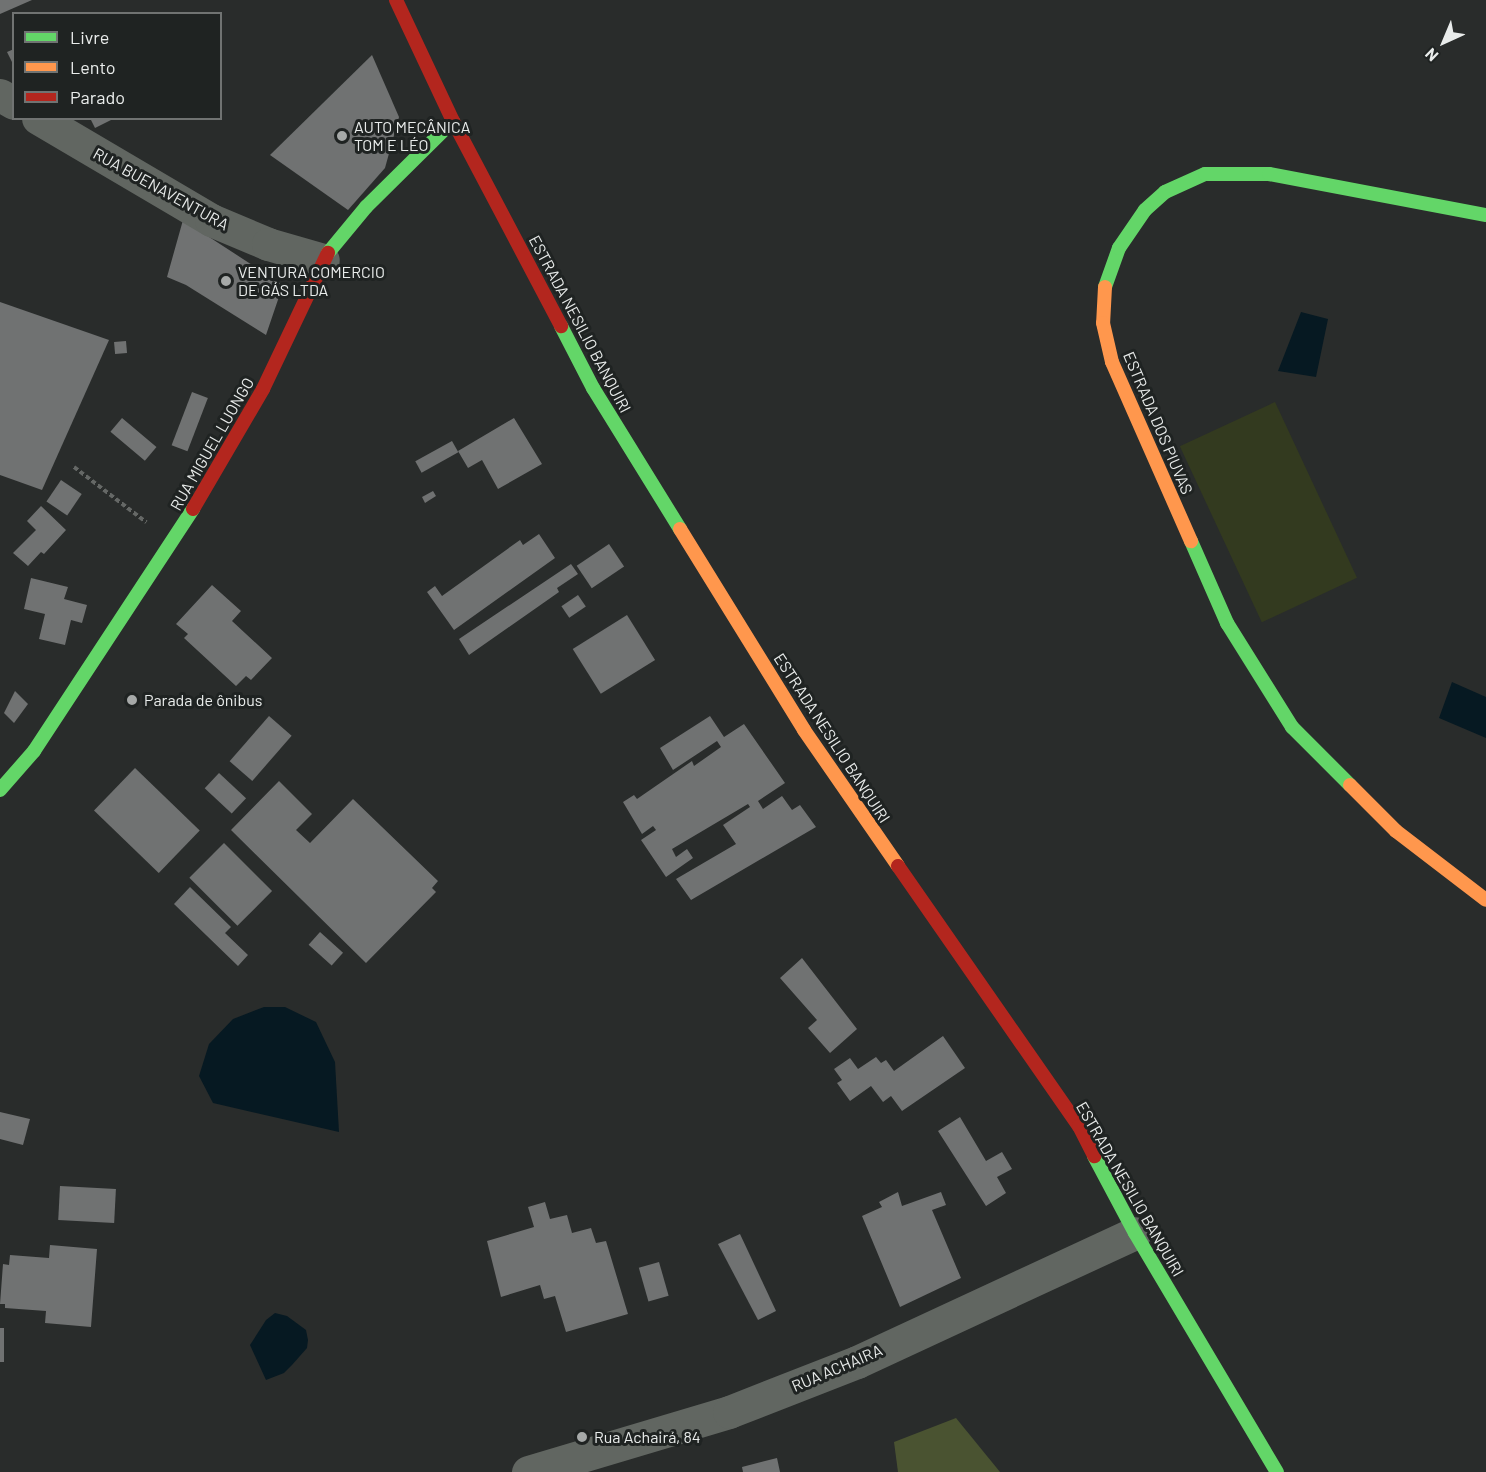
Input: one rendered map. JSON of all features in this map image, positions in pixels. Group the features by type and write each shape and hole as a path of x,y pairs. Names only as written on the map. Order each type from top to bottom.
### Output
{"street":[{"name":"ESTRADA NESILIO BANQUIRI","path":"396,0 453,121 605,408 804,730 1078,1126 1135,1233 1277,1472"},
{"name":"RUA BUENAVENTURA","path":"41,120 211,220 268,244 323,260"},
{"name":"RUA MIGUEL LUONGO","path":"0,790 34,752 180,534 262,389 309,295 323,260 366,207 453,121"},
{"name":"ESTRADA DOS PIUVAS","path":"1486,215 1269,174 1205,174 1165,192 1138,219 1119,248 1105,283 1103,323 1112,362 1227,623 1292,728 1396,831 1486,900"},
{"name":"RUA ACHAIRA","path":"528,1472 729,1412 857,1362 1135,1233"}],"path":[{"path":"74,467 147,523"}],"green space":[{"path":"1275,402 1357,578 1262,622 1180,446"},
{"path":"956,1418 1000,1472 898,1472 894,1442"}],"water":[{"path":"1301,312 1328,319 1316,377 1278,371"},
{"path":"1452,682 1486,697 1486,738 1439,718"},
{"path":"264,1007 285,1007 316,1022 335,1062 339,1132 213,1103 199,1076 209,1044 233,1019"},
{"path":"275,1313 287,1316 306,1330 307,1348 284,1373 266,1380 250,1345 266,1320"}],"building":[{"path":"0,0 32,0 0,14"},
{"path":"12,50 12,62 7,52"},
{"name":"AUTO MECÂNICA TOM E LÉO","path":"372,55 399,117 385,168 348,210 270,155"},
{"path":"91,120 111,120 95,128"},
{"name":"VENTURA COMERCIO DE GÁS LTDA","path":"183,220 283,285 266,335 186,285 167,277"},
{"path":"0,302 109,340 42,490 0,475"},
{"path":"126,341 127,353 115,354 114,342"},
{"path":"192,392 208,398 187,451 172,445"},
{"path":"122,418 156,447 145,461 110,432"},
{"path":"514,418 542,464 498,489 482,460 468,468 458,451"},
{"path":"452,441 458,452 422,473 415,461"},
{"path":"61,480 82,494 67,516 46,502"},
{"path":"433,491 436,496 425,503 422,497"},
{"path":"41,506 66,530 44,554 41,552 28,566 13,553 36,530 27,521"},
{"path":"539,534 555,558 454,630 427,592 435,586 442,596 520,540 523,545"},
{"path":"609,544 624,566 592,588 577,566"},
{"path":"571,564 578,574 557,588 559,592 469,655 459,639"},
{"path":"31,578 68,587 64,599 87,605 82,623 71,620 65,645 39,639 45,614 24,609"},
{"path":"212,585 241,611 232,621 272,658 251,680 246,676 236,686 184,638 188,634 176,624"},
{"path":"578,595 586,607 569,618 561,606"},
{"path":"627,615 655,660 601,694 573,649"},
{"path":"15,691 28,704 14,723 4,713"},
{"path":"269,716 292,736 252,781 230,761"},
{"path":"710,716 724,737 744,724 785,783 758,801 763,809 782,796 792,810 800,805 816,827 691,900 676,879 736,844 723,825 750,807 748,804 672,849 676,857 687,849 693,858 666,877 641,840 656,830 653,826 642,834 623,802 634,795 637,799 692,761 694,766 721,747 717,741 673,770 660,748"},
{"path":"135,768 200,831 159,873 94,810"},
{"path":"219,773 246,798 232,814 205,788"},
{"path":"279,781 312,814 296,830 310,843 353,799 438,881 432,888 436,892 366,963 231,830"},
{"path":"224,843 272,891 237,926 189,878"},
{"path":"190,887 231,927 225,933 248,955 238,966 174,904"},
{"path":"320,932 343,953 332,965 309,945"},
{"path":"802,958 857,1029 830,1053 808,1028 817,1020 780,978"},
{"path":"943,1036 965,1068 902,1111 891,1096 883,1102 871,1086 850,1101 837,1083 842,1080 834,1069 850,1058 858,1069 876,1057 881,1063 886,1060 894,1071"},
{"path":"0,1112 30,1119 23,1145 0,1139"},
{"path":"960,1117 986,1161 1002,1152 1012,1169 997,1177 1006,1193 986,1206 938,1131"},
{"path":"60,1186 116,1189 114,1223 58,1220"},
{"path":"898,1192 902,1206 941,1192 946,1205 932,1210 961,1278 900,1307 862,1216 882,1207 879,1202"},
{"path":"545,1202 550,1219 567,1215 572,1233 591,1228 596,1243 606,1241 628,1314 566,1332 555,1296 544,1299 540,1285 501,1297 487,1241 534,1227 528,1207"},
{"path":"740,1234 776,1311 758,1320 718,1244"},
{"path":"50,1245 97,1249 91,1327 45,1323 46,1311 5,1308 5,1304 0,1304 3,1264 9,1265 10,1255 49,1258"},
{"path":"659,1262 669,1296 648,1301 639,1268"},
{"path":"0,1328 4,1328 4,1362 0,1362"},
{"path":"777,1458 780,1472 743,1472 742,1467"}],"traffic: fast":[{"path":"328,253 366,207 453,121"},
{"path":"1105,287 1119,248 1145,210 1165,192 1205,174 1269,174 1486,215"},
{"path":"561,326 593,388 680,529"},
{"path":"0,790 34,751 193,509"},
{"path":"1191,541 1227,623 1292,727 1350,785"},
{"path":"1094,1156 1135,1233 1277,1472"}],"traffic: slow":[{"path":"1105,287 1103,323 1112,362 1191,541"},
{"path":"680,529 804,730 898,866"},
{"path":"1350,785 1396,831 1486,900"}],"traffic: jam":[{"path":"396,0 453,121 561,326"},
{"path":"193,509 263,389 328,253"},
{"path":"898,866 1079,1126 1094,1156"}],"place":[{"name":"AUTO MECÂNICA TOM E LÉO","path":"342,136"},
{"name":"VENTURA COMERCIO DE GÁS LTDA","path":"226,281"},
{"name":"Parada de ônibus","path":"132,700"},
{"name":"Rua Achairá, 84","path":"582,1437"}]}
